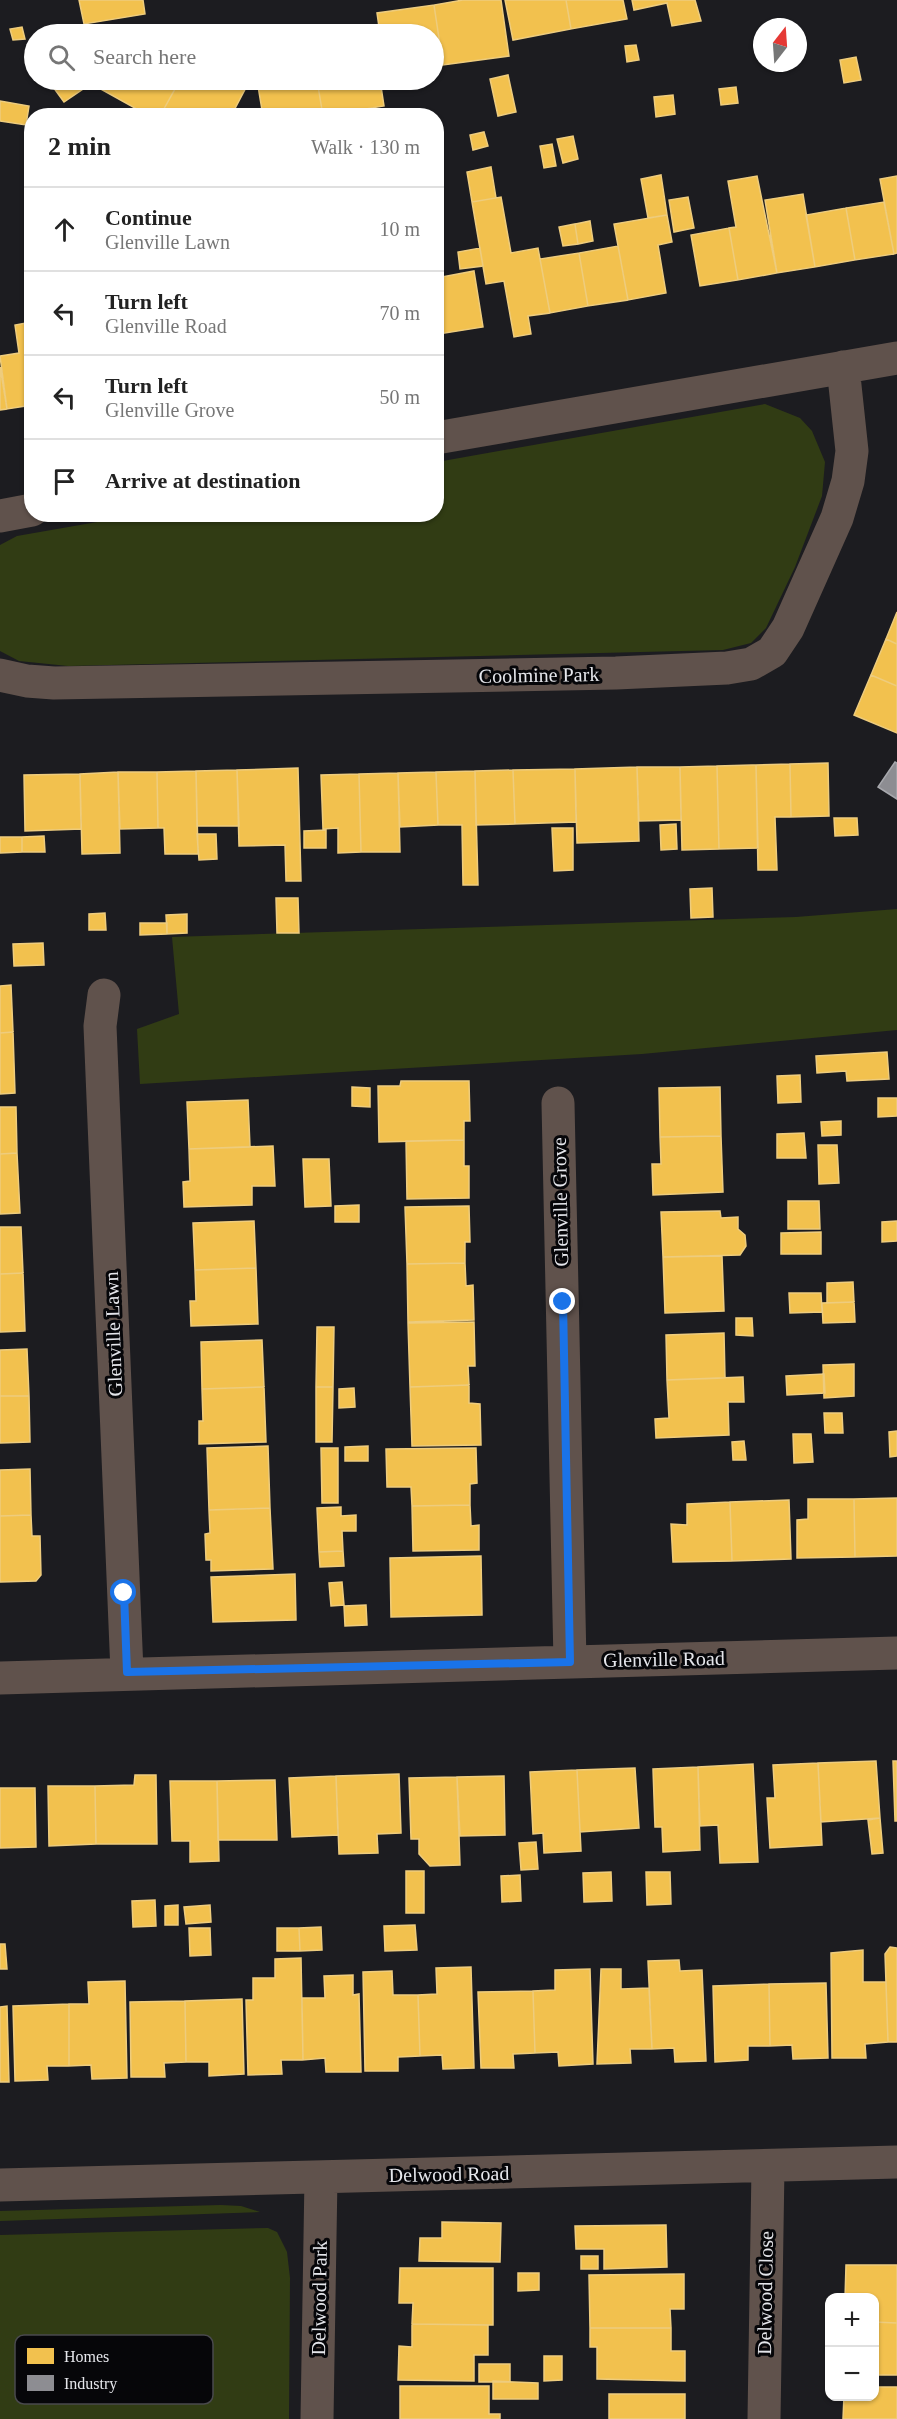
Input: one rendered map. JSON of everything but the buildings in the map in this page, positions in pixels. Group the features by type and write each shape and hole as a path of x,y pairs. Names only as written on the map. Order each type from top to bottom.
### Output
{"street":[{"path":"444,437 897,358"},
{"name":"Coolmine Park","path":"0,675 27,681 54,683 616,673 727,668 751,664 772,652 788,628 837,518 848,481 852,451 843,367"},
{"path":"0,516 24,512"},
{"name":"Glenville Lawn","path":"104,995 100,1026 127,1672"},
{"name":"Glenville Grove","path":"558,1103 570,1662"},
{"name":"Glenville Road","path":"0,1678 127,1672 897,1653"},
{"name":"Delwood Road","path":"0,2185 897,2162"},
{"name":"Delwood Close","path":"764,2419 768,2167"},
{"name":"Delwood Park","path":"317,2419 321,2177"}],"green space":[{"path":"765,404 800,418 812,431 825,462 822,496 795,567 766,628 751,643 723,650 68,666 19,661 0,651 0,545 17,536 97,522 444,522 444,461"},
{"path":"897,909 897,1030 642,1054 140,1084 137,1029 179,1014 172,937 796,917"},
{"path":"241,2206 260,2212 0,2221 0,2211"},
{"path":"268,2228 277,2232 287,2252 290,2278 289,2419 0,2419 0,2235"}],"route":[{"path":"124,1593 127,1672 570,1662 563,1302"}]}
